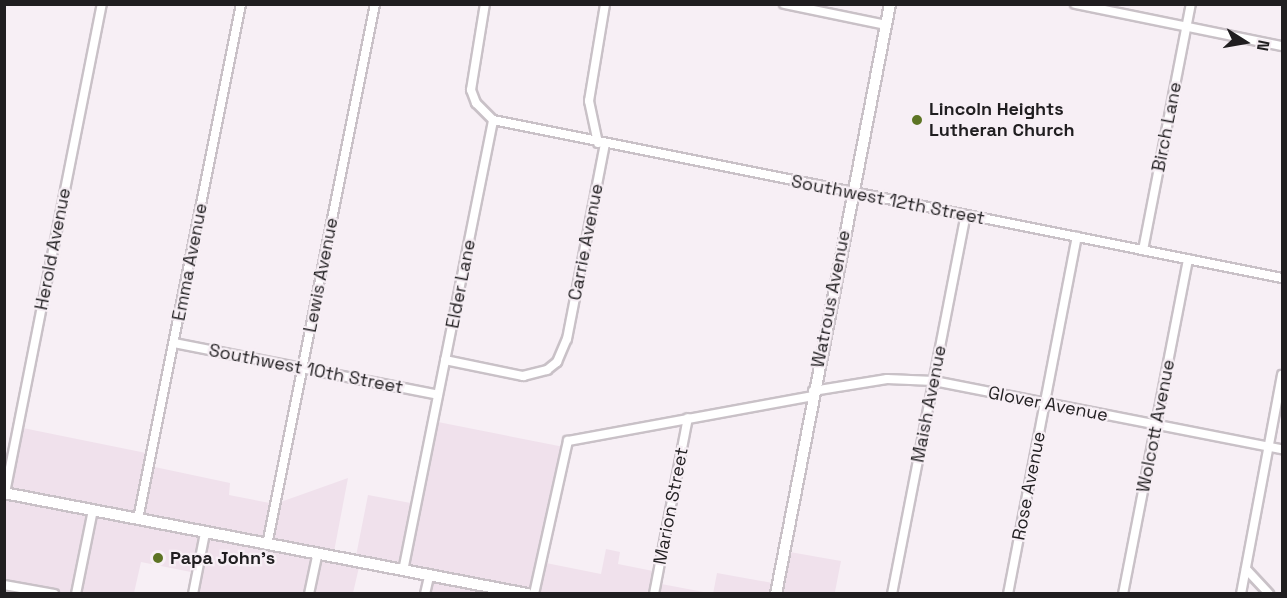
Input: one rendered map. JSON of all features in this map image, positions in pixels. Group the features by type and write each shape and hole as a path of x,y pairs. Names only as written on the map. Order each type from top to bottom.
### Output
{"street":[{"name":"Herold Avenue","path":"5,493 102,4"},
{"name":"Emma Avenue","path":"138,519 242,4"},
{"name":"Lewis Avenue","path":"267,545 375,4"},
{"path":"485,4 471,90 476,103 493,120"},
{"name":"Carrie Avenue","path":"445,360 505,374 536,374 557,362 567,339 602,143 589,101 605,4"},
{"path":"784,4 886,25"},
{"name":"Watrous Avenue","path":"776,594 813,393 890,4"},
{"path":"1075,4 1282,46"},
{"name":"Birch Lane","path":"1143,250 1191,4"},
{"name":"Southwest 12th Street","path":"493,120 1282,278"},
{"name":"Elder Lane","path":"403,571 493,120"},
{"name":"Maish Avenue","path":"892,594 966,215"},
{"name":"Rose Avenue","path":"1008,594 1077,237"},
{"name":"Wolcott Avenue","path":"1123,594 1188,259"},
{"name":"Southwest 10th Street","path":"174,343 438,395"},
{"path":"1241,594 1282,375"},
{"name":"Glover Avenue","path":"534,594 564,447 574,438 887,380 934,381 1282,449"},
{"name":"Marion Street","path":"654,594 687,418"},
{"path":"5,493 526,594"},
{"path":"76,594 93,510"},
{"path":"193,594 205,533"},
{"path":"309,594 316,555"},
{"path":"1246,569 1269,594"},
{"path":"425,594 429,576"},
{"path":"4,585 54,594"}],"shaded area":[{"path":"433,421 564,447 541,562 601,574 606,549 620,552 618,564 658,572 656,583 709,593 527,594 485,586 484,593 425,593 429,576 360,563 353,593 193,593 196,573 141,562 134,593 54,593 5,585 4,452 13,454 18,427 151,454 150,466 230,483 229,495 275,504 348,478 333,557 355,561 368,495 416,504"},
{"path":"784,551 841,561 835,592 838,593 713,594 717,573 778,584"}],"place":[{"name":"Lincoln Heights Lutheran Church","path":"917,120"},
{"name":"Papa John's","path":"158,558"}]}
